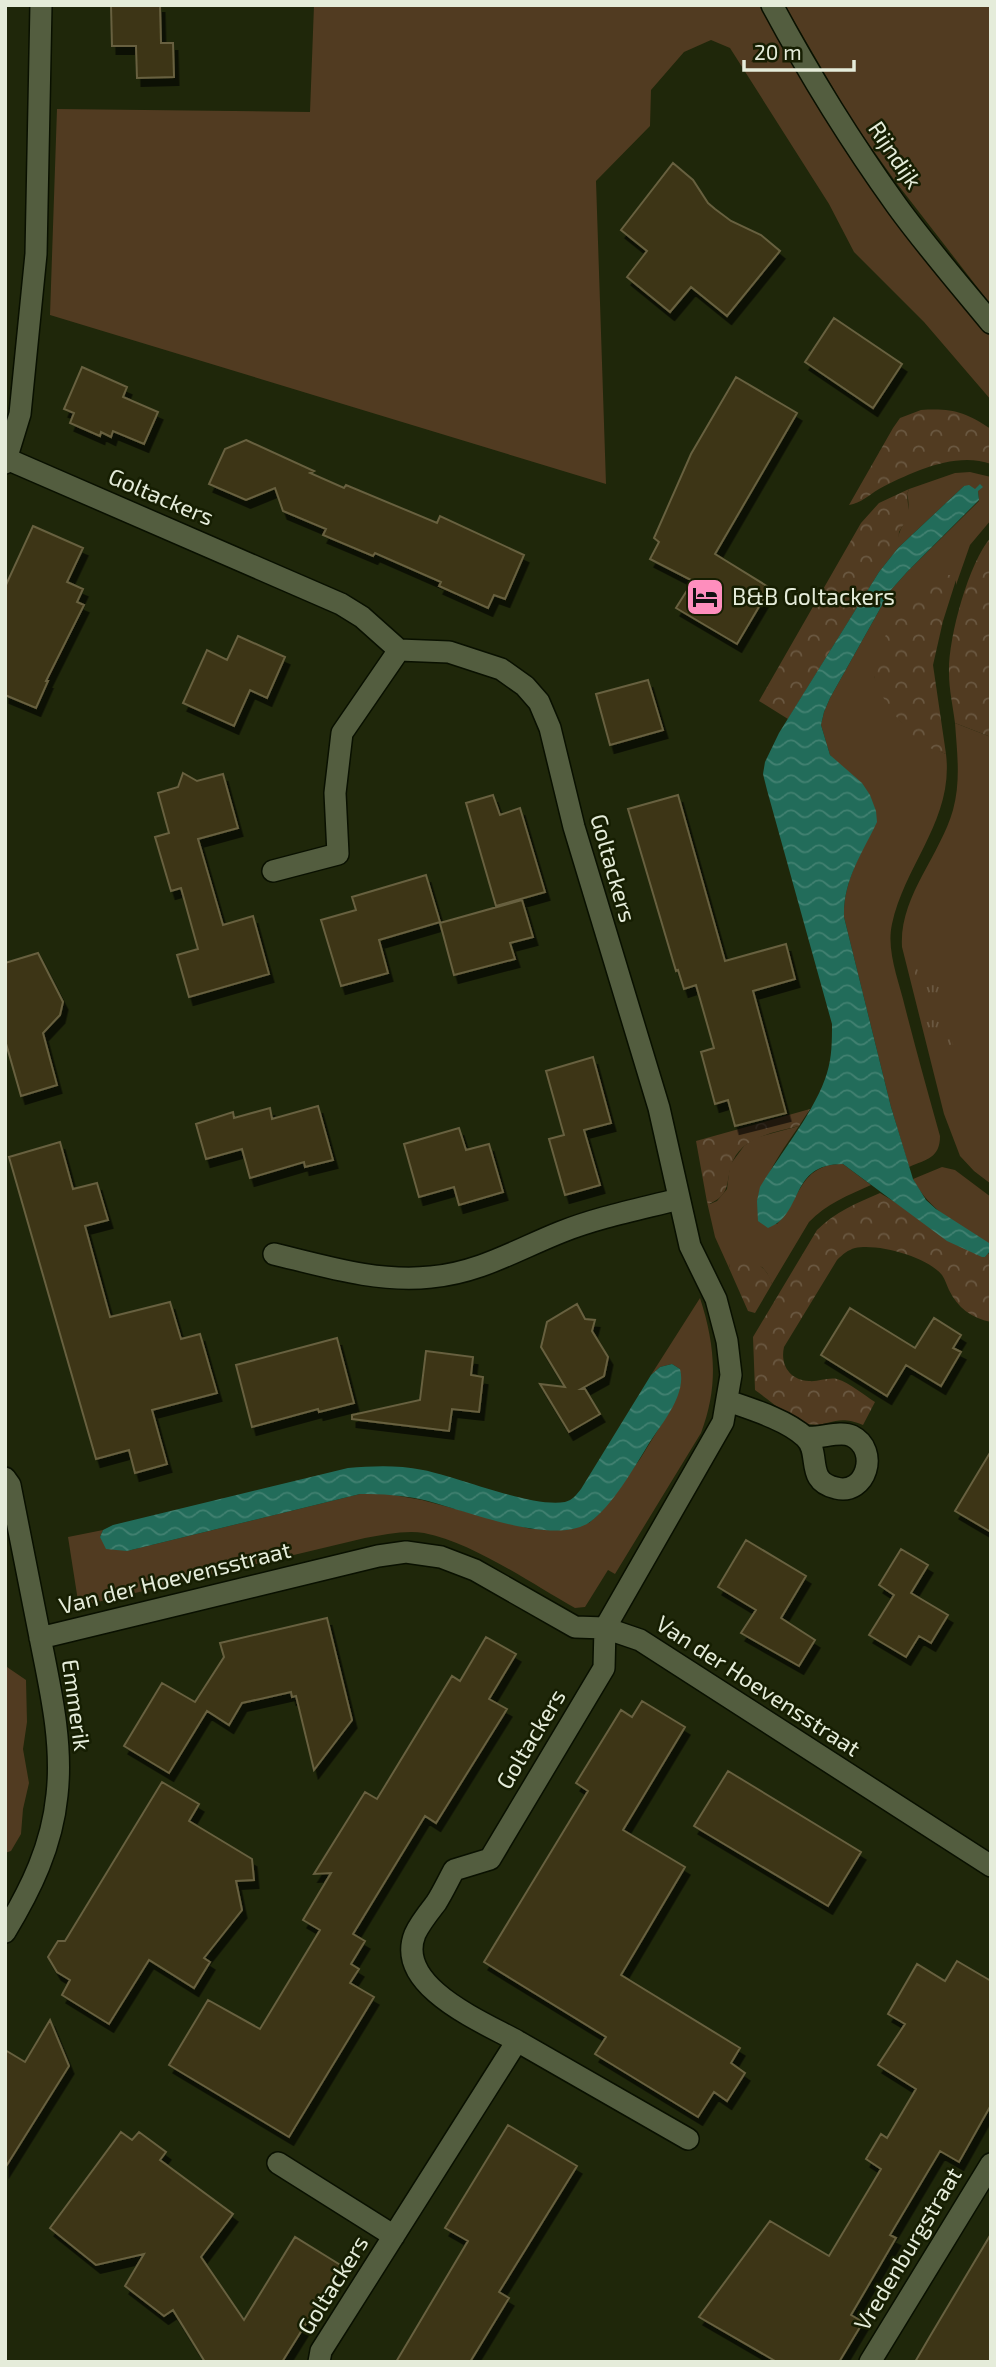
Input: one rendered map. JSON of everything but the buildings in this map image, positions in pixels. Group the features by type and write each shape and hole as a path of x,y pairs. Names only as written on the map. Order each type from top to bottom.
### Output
{"street":[{"path":"6,461 20,414 36,254 41,5"},
{"name":"Rijndijk","path":"772,5 792,43 868,164 898,207 991,323"},
{"name":"Goltackers","path":"6,461 341,604 362,617 399,650 449,652 501,669 526,686 538,702 550,728 574,827 659,1108 690,1246 716,1298 722,1318 731,1375 723,1422 605,1628 604,1668 490,1859 454,1870 414,1935 413,1954 428,1987 444,2001 688,2139"},
{"path":"272,871 338,854 335,793 342,733 399,650"},
{"path":"274,1254 379,1276 446,1276 509,1256 563,1232 679,1199"},
{"path":"728,1401 763,1413 805,1437"},
{"name":"Emmerik","path":"5,1478 10,1485 52,1699 58,1758 57,1794 51,1831 27,1895 5,1933"},
{"name":"Van der Hoevensstraat","path":"40,1638 378,1556 406,1552 441,1557 475,1570 575,1627 605,1628 640,1640 991,1866"},
{"name":"Goltackers","path":"319,2362 321,2351 517,2041"},
{"name":"Goltackers","path":"278,2163 394,2236"},
{"name":"Vredenburgstraat","path":"870,2362 991,2164"}],"green space":[{"path":"314,5 760,5 814,100 890,214 991,336 991,400 924,322 854,252 829,204 730,48 711,40 684,52 651,90 650,126 596,181 606,484 50,315 57,109 310,112"},
{"path":"785,5 991,5 991,305 895,181 851,119"},
{"path":"921,410 958,412 991,429 991,464 963,460 933,466 849,505 900,418"},
{"path":"970,472 991,477 991,520 970,545 956,585 956,580 874,676 894,712 911,733 946,754 947,778 943,800 898,902 891,934 894,966 940,1136 935,1153 909,1167 891,1107 844,917 846,892 859,856 876,822 876,811 830,755 821,725 830,698 890,591 979,501 978,491 964,486 898,548 899,535 908,511 909,489 955,473"},
{"path":"909,489 909,515 899,532 898,548 879,572 788,719 759,701 861,523 879,503"},
{"path":"991,537 991,737 955,723 949,673 952,641 961,602 975,565"},
{"path":"937,575 951,575 956,580 933,665 946,754 924,744 898,718 877,685 873,666 883,640 911,595"},
{"path":"955,723 991,737 991,1184 960,1156 944,1114 902,947 903,929 913,894 953,810 958,777"},
{"path":"935,964 954,1049 933,1053 914,969"},
{"path":"810,1109 799,1126 763,1136 743,1147 732,1164 724,1193 709,1204 707,1202 696,1141"},
{"path":"799,1126 770,1171 761,1196 759,1221 777,1224 809,1176 829,1166 843,1164 871,1185 830,1205 809,1222 772,1284 762,1267 730,1264 729,1268 715,1237 707,1202 710,1204 717,1201 727,1189 730,1165 744,1146 755,1138"},
{"path":"942,1167 955,1170 991,1197 991,1248 937,1209 913,1179"},
{"path":"880,1193 985,1257 988,1253 991,1256 991,1322 971,1315 961,1307 942,1275 926,1262 889,1250 865,1247 850,1250 837,1260 784,1347 783,1359 787,1370 796,1378 812,1381 837,1379 875,1402 863,1425 846,1420 808,1424 788,1414 755,1390 753,1337 817,1230 839,1213"},
{"path":"741,1261 761,1266 772,1284 755,1313 748,1311 729,1268 730,1264"},
{"path":"700,1298 709,1332 713,1365 711,1399 701,1433 615,1574 608,1570 585,1607 575,1608 462,1545 424,1533 409,1532 365,1538 85,1605 78,1601 68,1537 103,1530 100,1537 127,1551 360,1494 388,1494 422,1500 531,1529 589,1523 602,1511 640,1459 672,1407 680,1369 672,1364 660,1367 651,1375"},
{"path":"5,1659 7,1667 26,1680 27,1722 23,1749 29,1783 21,1834 11,1851 5,1853"}],"water":[{"path":"980,484 983,487 978,491 979,500 890,591 830,698 821,725 830,755 862,783 876,811 877,822 850,879 844,917 891,1107 913,1179 926,1200 989,1243 991,1250 982,1257 947,1241 843,1164 826,1166 813,1172 788,1212 768,1228 758,1221 757,1201 760,1187 806,1117 822,1087 830,1061 832,1024 767,790 763,774 765,762 779,733 879,572 898,548 964,486 969,485 975,489"},
{"path":"672,1364 680,1369 681,1379 677,1399 672,1408 614,1497 590,1522 574,1529 532,1529 416,1498 360,1494 127,1551 106,1549 100,1537 103,1530 113,1525 348,1468 413,1468 534,1501 565,1502 581,1489 651,1375 660,1367"}],"place":[{"name":"B&B Goltackers","path":"705,597"}]}
